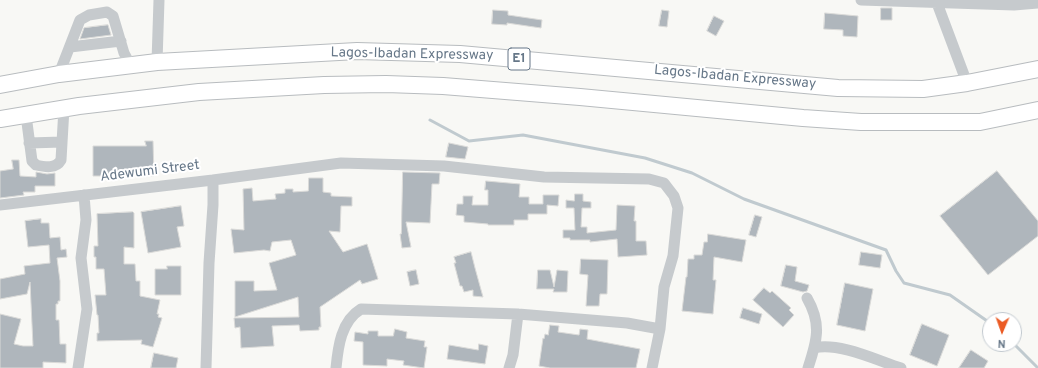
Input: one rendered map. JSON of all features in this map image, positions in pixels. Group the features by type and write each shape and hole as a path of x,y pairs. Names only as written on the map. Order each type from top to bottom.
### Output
{"highway":[{"name":"Lagos-Ibadan Expressway","path":"0,85 60,74 157,62 365,52 460,54 830,87 923,89 967,83 1038,69"},
{"name":"Lagos-Ibadan Expressway","path":"0,119 64,108 200,92 324,85 386,84 443,86 580,96 803,118 861,122 980,122 1038,110"}],"street":[{"path":"157,62 160,0"},
{"path":"861,0 1014,5 1038,3"},
{"path":"937,3 967,83"},
{"path":"60,74 80,20 89,15 107,12 113,16 124,53 131,66"},
{"path":"70,47 121,41"},
{"path":"26,115 32,161 36,165 55,166 59,164 61,160 64,108"},
{"path":"29,143 62,142"},
{"path":"213,180 341,163 444,166 544,177 648,179 664,183 674,196 678,208 675,244 664,287 660,329 652,368"},
{"name":"Adewumi Street","path":"0,205 213,180 206,368"},
{"path":"78,368 87,308 81,258 86,220 84,195"},
{"path":"807,298 814,310 817,320 814,348 808,368"},
{"path":"336,368 338,348 348,322 354,314 361,309 518,314 627,323 660,329"},
{"path":"509,368 513,355 518,314"},
{"path":"814,348 822,346 837,347 901,368"}],"building":[{"path":"881,8 892,8 892,20 881,20"},
{"path":"493,10 508,11 508,15 542,20 541,28 507,23 507,25 492,24"},
{"path":"662,10 669,11 667,27 659,26"},
{"path":"825,13 858,16 857,37 843,36 843,30 824,29"},
{"path":"714,16 724,21 716,36 707,31"},
{"path":"108,25 111,35 80,39 84,28"},
{"path":"145,141 153,141 154,176 93,176 93,146 146,146"},
{"path":"449,143 468,147 465,159 446,157"},
{"path":"12,160 19,160 20,176 36,177 36,172 47,174 55,173 55,186 35,186 35,192 23,192 24,195 0,198 0,171 13,169"},
{"path":"997,171 1038,221 1038,236 988,275 940,216"},
{"path":"403,172 440,173 439,184 432,184 430,223 406,222 411,247 402,248 400,234"},
{"path":"309,178 323,178 323,192 331,193 331,196 352,197 352,206 341,206 340,232 329,231 343,252 367,244 378,279 362,284 360,280 320,307 321,327 319,327 319,330 300,331 299,325 272,326 274,346 241,348 240,327 235,328 234,318 299,317 298,297 235,317 235,281 254,281 254,291 277,290 269,263 296,255 291,240 272,242 270,251 264,250 234,253 231,229 244,230 243,189 252,188 253,201 276,199 275,194 285,193 285,189 293,189 293,192 308,191"},
{"path":"486,181 520,184 519,197 529,197 529,204 543,204 543,195 559,195 558,206 547,205 547,214 528,214 528,220 514,220 514,225 488,225 464,222 464,216 456,215 457,204 463,204 463,196 473,196 472,205 488,205 488,190 485,190"},
{"path":"575,194 583,194 583,201 591,202 591,208 582,208 581,227 587,227 587,233 616,230 617,205 635,206 634,221 636,221 636,241 646,241 647,255 618,257 617,239 590,242 590,240 570,240 570,238 563,238 563,230 575,230 574,208 566,208 566,200 574,201"},
{"path":"181,206 184,226 177,227 181,247 148,253 141,212"},
{"path":"133,212 134,248 124,247 124,264 135,264 136,281 140,281 140,296 160,300 157,314 159,314 158,317 162,318 153,347 141,344 142,340 97,341 97,333 99,333 95,295 106,295 104,269 96,269 96,257 94,257 94,246 98,246 97,214"},
{"path":"755,215 762,217 756,237 749,235"},
{"path":"41,219 41,223 49,223 50,238 60,237 61,250 66,249 67,257 57,258 60,281 60,301 56,304 56,320 59,320 60,344 66,344 66,363 43,362 43,368 0,368 0,314 21,319 14,344 33,346 30,282 27,294 0,299 0,279 25,274 24,266 50,263 49,245 28,247 25,221"},
{"path":"708,234 746,240 742,262 714,257 713,280 716,280 713,314 682,311 688,259 694,259 694,255 702,255 704,242 707,242"},
{"path":"471,252 483,297 473,296 473,290 464,292 462,286 460,286 454,263 456,263 454,257"},
{"path":"861,252 882,255 880,268 859,265"},
{"path":"581,259 608,260 607,294 600,294 599,306 586,306 588,275 580,274"},
{"path":"786,265 797,267 795,281 809,285 807,291 803,292 781,286"},
{"path":"167,266 181,266 181,295 155,295 155,269 167,269"},
{"path":"416,270 419,284 410,286 407,272"},
{"path":"538,270 550,270 554,287 557,270 568,271 567,292 553,292 554,289 537,289"},
{"path":"845,283 873,289 865,331 837,325"},
{"path":"764,288 770,293 772,291 791,308 789,310 794,315 783,327 753,300"},
{"path":"743,308 762,314 759,324 740,318"},
{"path":"922,324 949,335 937,366 910,355"},
{"path":"550,325 559,326 558,332 579,335 580,329 588,330 587,339 640,349 636,368 550,368 539,366 543,338 544,339 545,334 548,335"},
{"path":"395,329 407,332 406,338 425,341 424,347 427,347 424,368 403,365 404,361 387,359 387,366 363,365 363,342 354,341 355,332 368,334 368,331 378,331 378,336 393,336"},
{"path":"479,344 488,346 485,364 447,359 449,345 478,350"},
{"path":"971,350 988,361 984,368 959,368"},
{"path":"154,353 178,358 176,368 151,368"}],"waterway":[{"path":"430,120 469,141 523,135 645,158 692,173 744,199 886,250 896,271 904,283 950,295 982,317"},
{"path":"1022,352 1038,368"}]}
